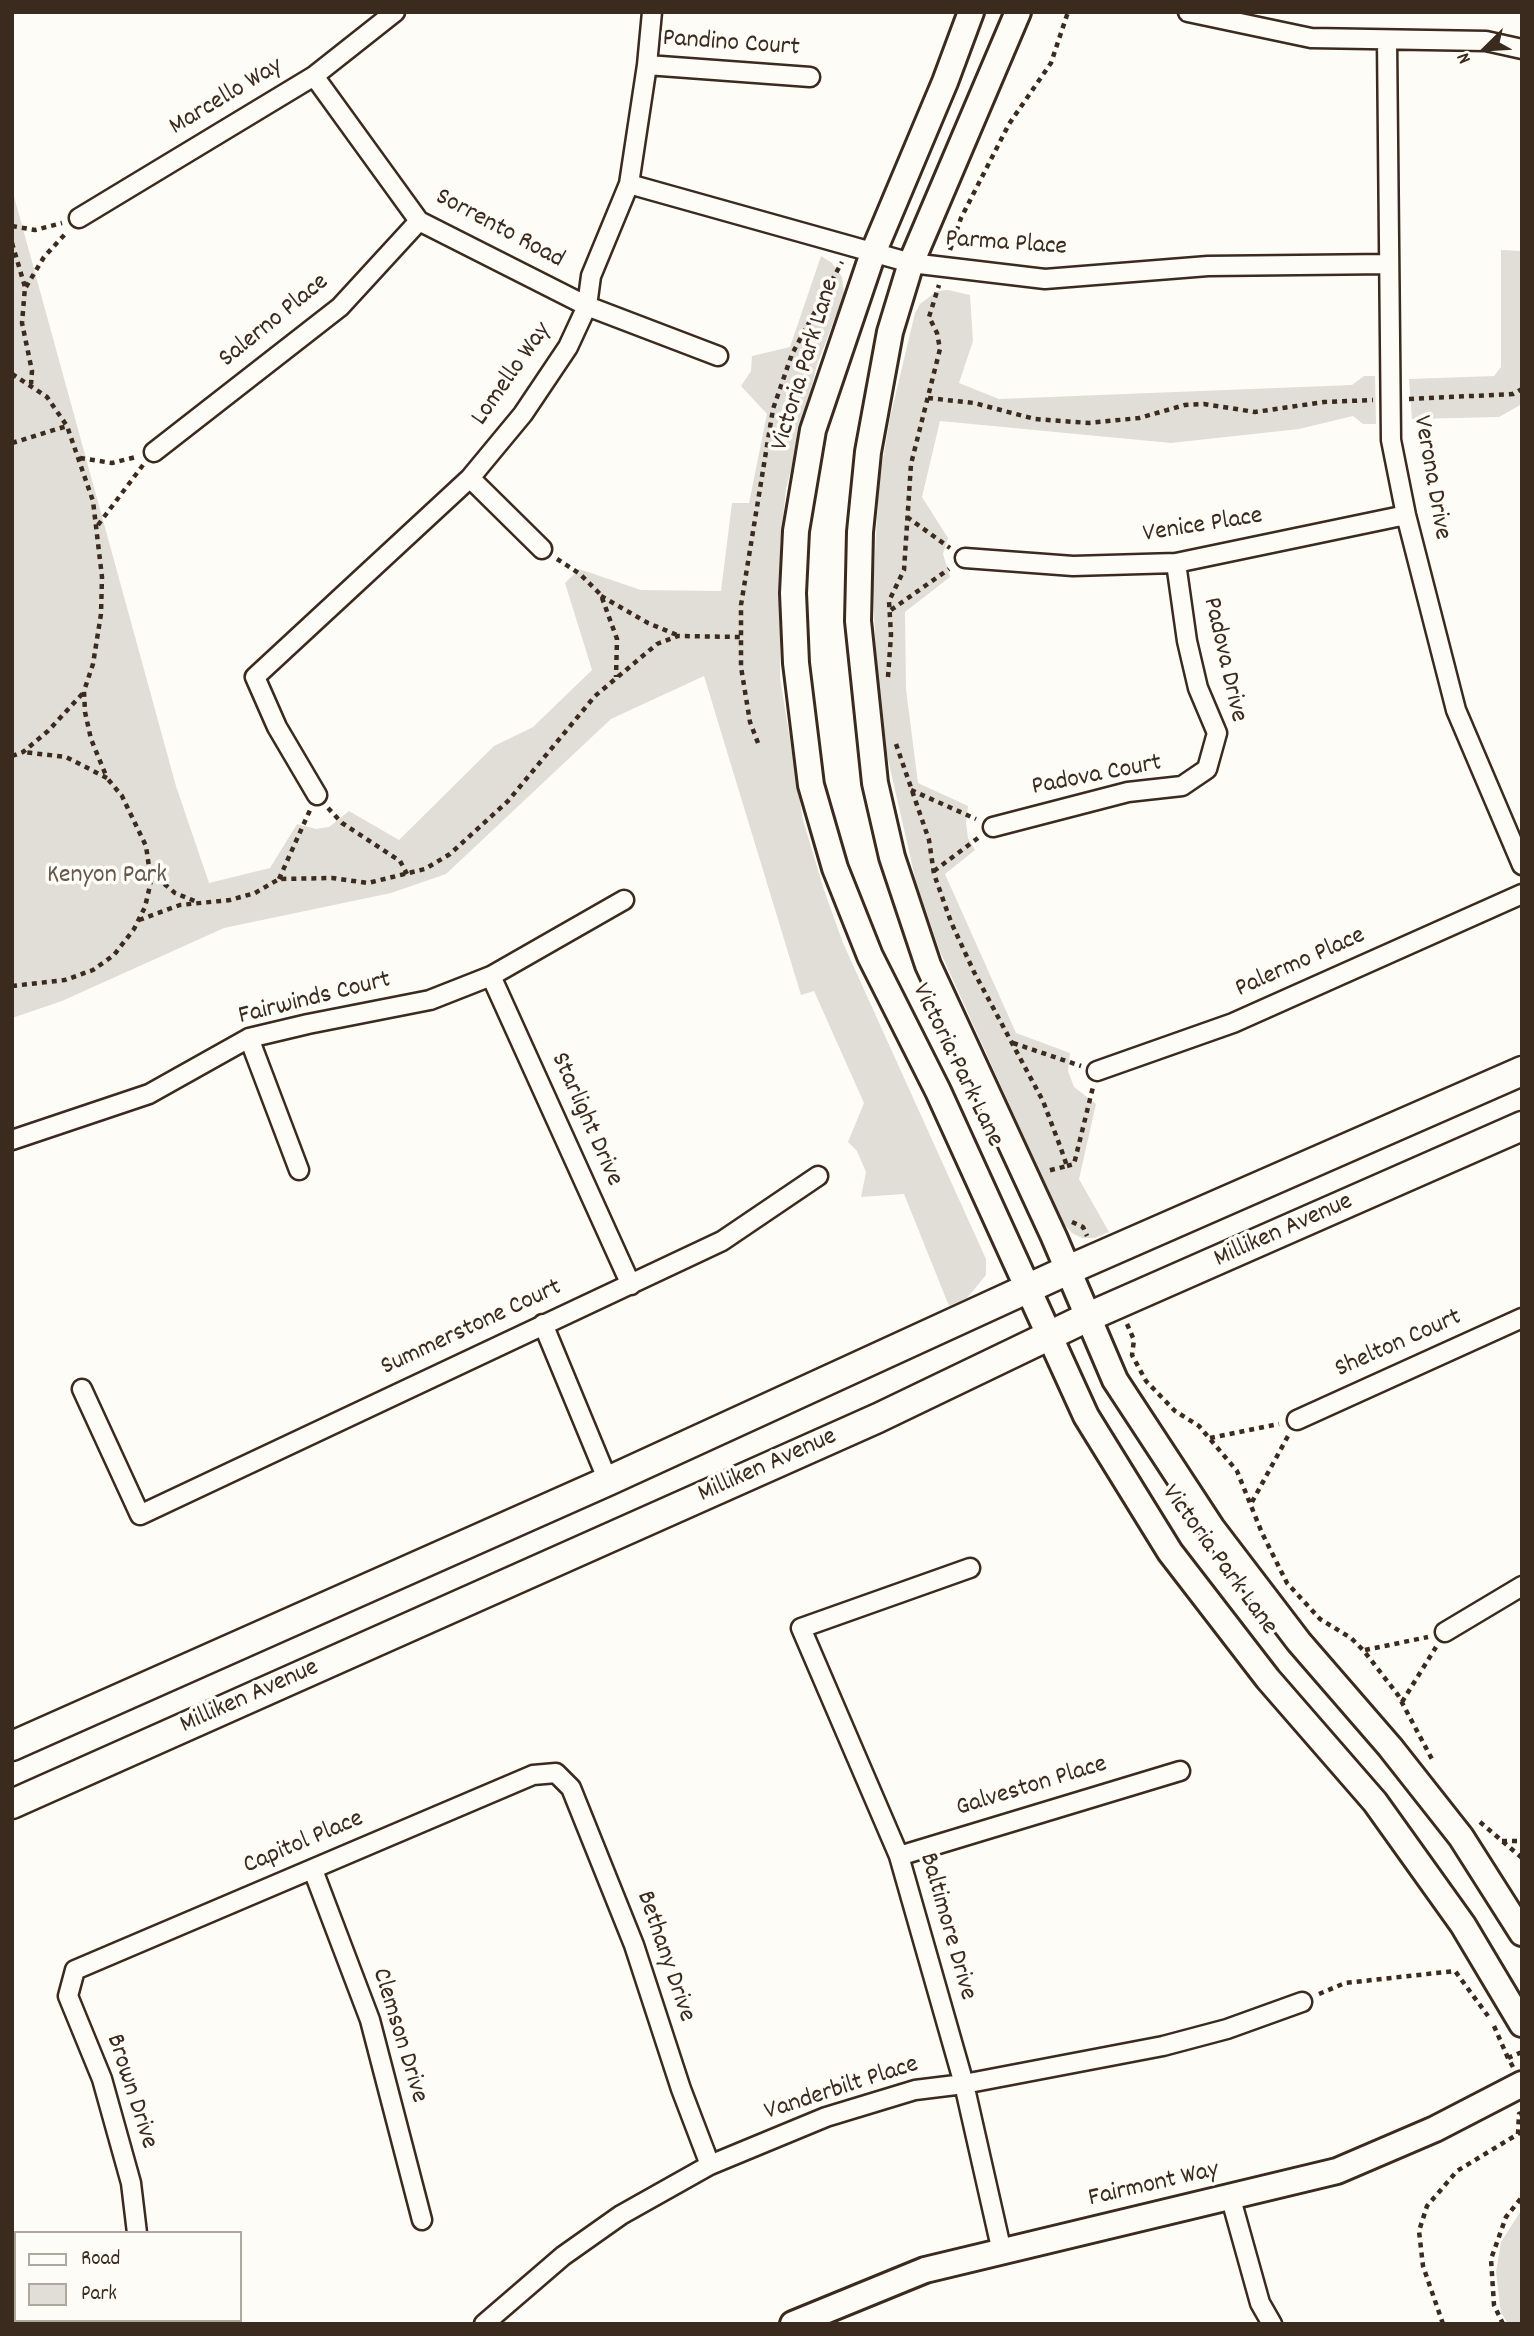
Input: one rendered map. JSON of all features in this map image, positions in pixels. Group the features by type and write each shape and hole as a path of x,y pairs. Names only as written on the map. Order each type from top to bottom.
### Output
{"main road":[{"name":"Milliken Avenue","path":"12,1746 608,1481 1068,1270 1522,1071"},
{"name":"Milliken Avenue","path":"12,1804 878,1418 1088,1317 1522,1126"}],"street":[{"name":"Marcello Way","path":"79,218 314,76 395,12"},
{"name":"Lomello Way","path":"317,795 277,727 255,677 470,478 523,414 568,347 587,306 591,276 629,184 648,65 652,12"},
{"name":"Victoria Park Lane","path":"971,12 945,82 873,253 827,382 804,476 793,593 802,723 811,785 835,868 870,956 938,1091 1086,1416 1170,1552 1268,1679 1375,1802 1463,1925 1522,2024"},
{"name":"Victoria Park Lane","path":"1018,12 911,264 890,332 875,403 860,533 858,621 875,783 892,857 928,965 1068,1270 1115,1380 1212,1528 1299,1642 1390,1746 1461,1837 1522,1933"},
{"path":"1188,12 1311,38 1486,41 1522,48"},
{"name":"Verona Drive","path":"1387,40 1391,440 1406,515 1456,710 1522,865"},
{"name":"Pandino Court","path":"648,65 810,77"},
{"name":"Sorrento Road","path":"314,76 419,221 587,306 718,356"},
{"name":"Parma Place","path":"629,184 911,264 1045,279 1208,266 1389,264"},
{"name":"Salerno Place","path":"154,452 340,307 419,221"},
{"path":"470,478 542,548"},
{"name":"Venice Place","path":"965,558 1073,566 1176,563 1406,515"},
{"name":"Padova Drive","path":"1176,563 1187,641 1198,688 1217,733 1207,769"},
{"name":"Padova Court","path":"993,827 1128,792 1182,786 1207,769"},
{"name":"Palermo Place","path":"1097,1071 1233,1023 1522,894"},
{"name":"Fairwinds Court","path":"12,1140 149,1094 249,1038 430,1000 491,976 624,900"},
{"name":"Starlight Drive","path":"491,976 631,1285"},
{"path":"249,1038 299,1170"},
{"name":"Summerstone Court","path":"82,1389 140,1515 722,1241 818,1176"},
{"name":"Shelton Court","path":"1297,1420 1522,1318"},
{"path":"543,1324 608,1481"},
{"name":"Baltimore Drive","path":"970,1568 801,1629 900,1856 964,2084 1002,2252"},
{"path":"1445,1632 1522,1586"},
{"name":"Galveston Place","path":"900,1856 1180,1771"},
{"name":"Capitol Place","path":"75,1970 313,1870 509,1783 533,1775 556,1773"},
{"name":"Bethany Drive","path":"556,1773 571,1788 635,1945 681,2089 710,2165"},
{"name":"Clemson Drive","path":"313,1870 370,2020 422,2220"},
{"name":"Brown Drive","path":"75,1970 68,1996 103,2079 131,2183 137,2231"},
{"name":"Vanderbilt Place","path":"484,2324 563,2256 621,2215 710,2165 826,2117 915,2090 964,2084 1163,2046 1227,2029 1302,2002"},
{"name":"Fairmont Way","path":"793,2324 925,2270 1231,2199 1337,2171 1434,2129 1522,2084"},
{"path":"1231,2199 1260,2302 1272,2324"}],"path":[{"path":"886,686 890,669 889,601 904,570 911,464 940,349 929,317 961,218 1009,124 1051,63 1068,12"},
{"path":"12,226 35,230 79,218"},
{"path":"25,287 44,257 79,218"},
{"path":"12,243 25,287 22,323 32,371 31,384"},
{"path":"758,743 745,697 740,637 741,605 773,409 792,354 817,306 836,278 848,246"},
{"path":"12,374 47,397 67,426 80,458 97,526 101,614 93,664 84,691 48,732 23,752 12,756"},
{"path":"928,398 974,403 1035,419 1089,423 1128,420 1185,405 1204,404 1255,412 1324,402 1513,394 1522,389"},
{"path":"12,443 67,426"},
{"path":"80,458 112,463 154,452"},
{"path":"97,526 154,452"},
{"path":"890,610 965,558 907,517"},
{"path":"542,548 580,574 601,595 648,623 678,636"},
{"path":"601,595 617,639 618,664 615,678"},
{"path":"139,920 198,902 255,893 279,879 331,878 368,883 425,869 450,854 508,801 595,696 657,644 678,636 740,637"},
{"path":"12,986 65,980 93,970 114,955 139,920 151,881 146,846 137,822 107,778 92,739 84,691"},
{"path":"894,739 929,840 934,872 974,972 1043,1101 1067,1166"},
{"path":"23,752 66,757 107,778"},
{"path":"910,789 993,827 934,872"},
{"path":"279,879 317,795 342,823 400,861 407,874"},
{"path":"149,871 175,893 198,902"},
{"path":"1013,1043 1097,1071 1074,1164 1046,1172 1052,1184"},
{"path":"1067,1215 1072,1222 1083,1227 1097,1258"},
{"path":"1118,1304 1134,1340 1132,1355 1146,1381 1168,1405 1199,1426 1237,1471 1262,1533 1287,1583 1320,1619 1351,1638 1364,1651 1402,1702 1437,1769"},
{"path":"1210,1438 1297,1420"},
{"path":"1252,1503 1297,1420"},
{"path":"1364,1651 1410,1643 1445,1632"},
{"path":"1402,1702 1445,1632"},
{"path":"1473,1815 1522,1858"},
{"path":"1502,1841 1522,1841"},
{"path":"1302,2002 1345,1983 1455,1971 1492,2022 1508,2058"},
{"path":"1443,2324 1423,2266 1419,2231 1427,2206 1457,2171 1518,2134 1519,2114"},
{"path":"1503,2324 1494,2305 1491,2259 1506,2217 1522,2197"}],"green space":[{"name":"Kenyon Park","path":"12,189 176,786 209,883 270,868 297,824 316,829 329,827 349,811 399,840 494,746 533,727 592,670 565,583 579,569 641,590 721,591 732,503 749,503 767,414 741,386 751,371 752,356 790,347 821,256 832,263 842,277 844,294 817,365 786,489 780,547 780,678 803,820 824,890 843,943 986,1259 986,1275 967,1298 949,1306 904,1194 861,1197 866,1172 857,1151 848,1142 864,1103 814,991 801,995 704,676 611,719 446,874 391,893 224,928 62,1001 12,1018"},
{"path":"1501,250 1522,251 1522,404 1499,417 1412,419 1409,379 1494,376 1501,367"},
{"path":"948,290 970,295 973,341 959,383 999,399 1352,385 1364,376 1375,376 1376,424 1363,424 1353,416 1299,429 1171,443 940,421 922,497 948,538 943,554 950,577 905,612 906,689 918,783 968,806 968,838 975,850 945,874 1016,1033 1070,1053 1068,1071 1074,1087 1096,1104 1079,1179 1109,1232 1095,1238 1082,1238 1072,1233 1063,1223 939,949 916,882 885,746 877,687 873,590 879,482 890,418 915,313 920,304 937,291"},
{"path":"1522,2209 1522,2324 1508,2324 1501,2313 1496,2272 1501,2242"}]}
